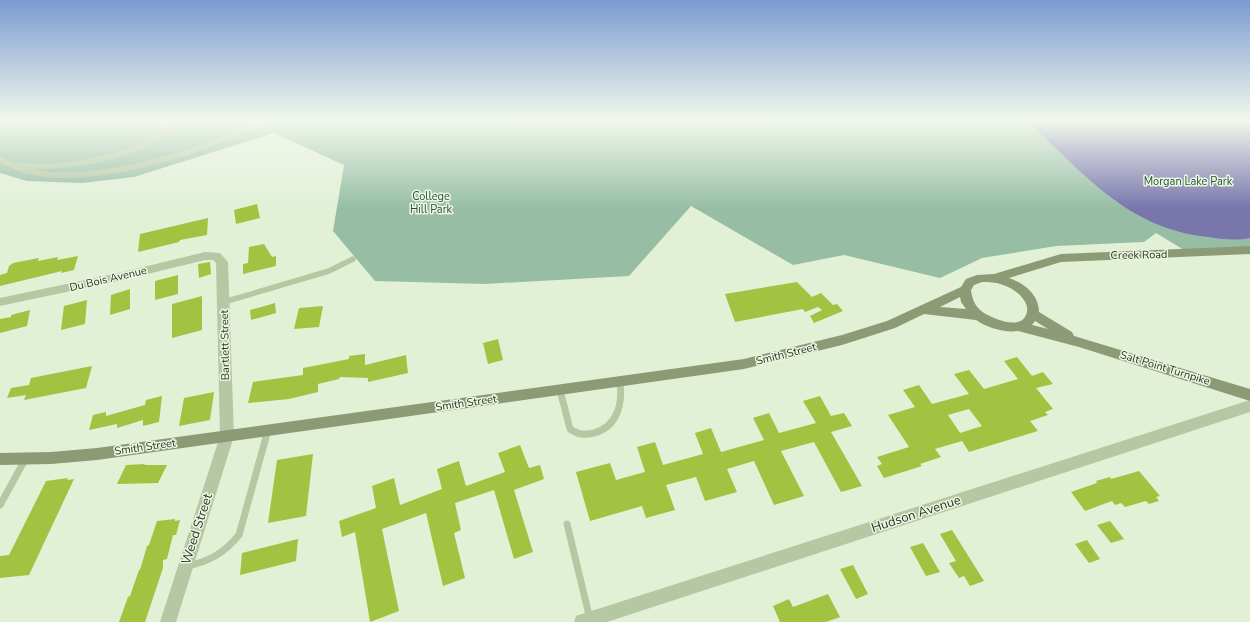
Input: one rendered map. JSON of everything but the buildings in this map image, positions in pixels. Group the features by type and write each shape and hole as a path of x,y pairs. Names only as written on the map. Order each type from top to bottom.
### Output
{"street":[{"name":"Creek Road","path":"995,278 1061,258 1250,250"},
{"name":"Du Bois Avenue","path":"0,302 123,276 205,256 216,256"},
{"name":"Bartlett Street","path":"216,256 222,262 227,436"},
{"path":"1023,291 1029,268"},
{"path":"981,278 995,278 1010,283 1023,291 1029,298 1033,306 1033,314 1026,323 1019,326 1009,327 998,325 987,321 978,315 967,303 965,290 967,286 975,280 981,278"},
{"name":"Smith Street","path":"0,459 97,454 736,365 842,340 891,325 965,290"},
{"name":"Smith Street","path":"924,310 978,315"},
{"name":"Salt Point Turnpike","path":"1033,314 1079,342"},
{"name":"Salt Point Turnpike","path":"1019,326 1079,342 1250,395"},
{"name":"Hudson Avenue","path":"588,621 1250,406"},
{"name":"Weed Street","path":"168,622 227,436"}],"lane":[{"path":"0,160 23,166 52,167 89,162 129,150"},
{"path":"0,160 20,170 48,175 82,174 124,168 167,159 195,150"},
{"path":"224,302 329,271 353,259"},
{"path":"560,390 570,428 578,434 584,435 604,430 612,424 622,397 620,382"},
{"path":"186,566 216,558 228,549 240,536 268,430"},
{"path":"0,505 26,458"},
{"path":"567,524 588,621"}],"green space":[{"path":"0,150 220,150 134,177 82,183 27,181 0,173"},
{"path":"311,150 1250,150 1250,250 1189,253 1156,233 1144,242 1056,246 982,258 940,278 844,255 793,265 691,206 629,276 485,284 375,281 333,231 344,165"}],"shaded area":[{"path":"1058,150 1250,150 1250,238 1234,240 1208,237 1179,232 1153,223 1108,195"}],"park label":[{"name":"Morgan Lake Park","path":"1188,181"},
{"name":"College Hill Park","path":"431,202"}]}
